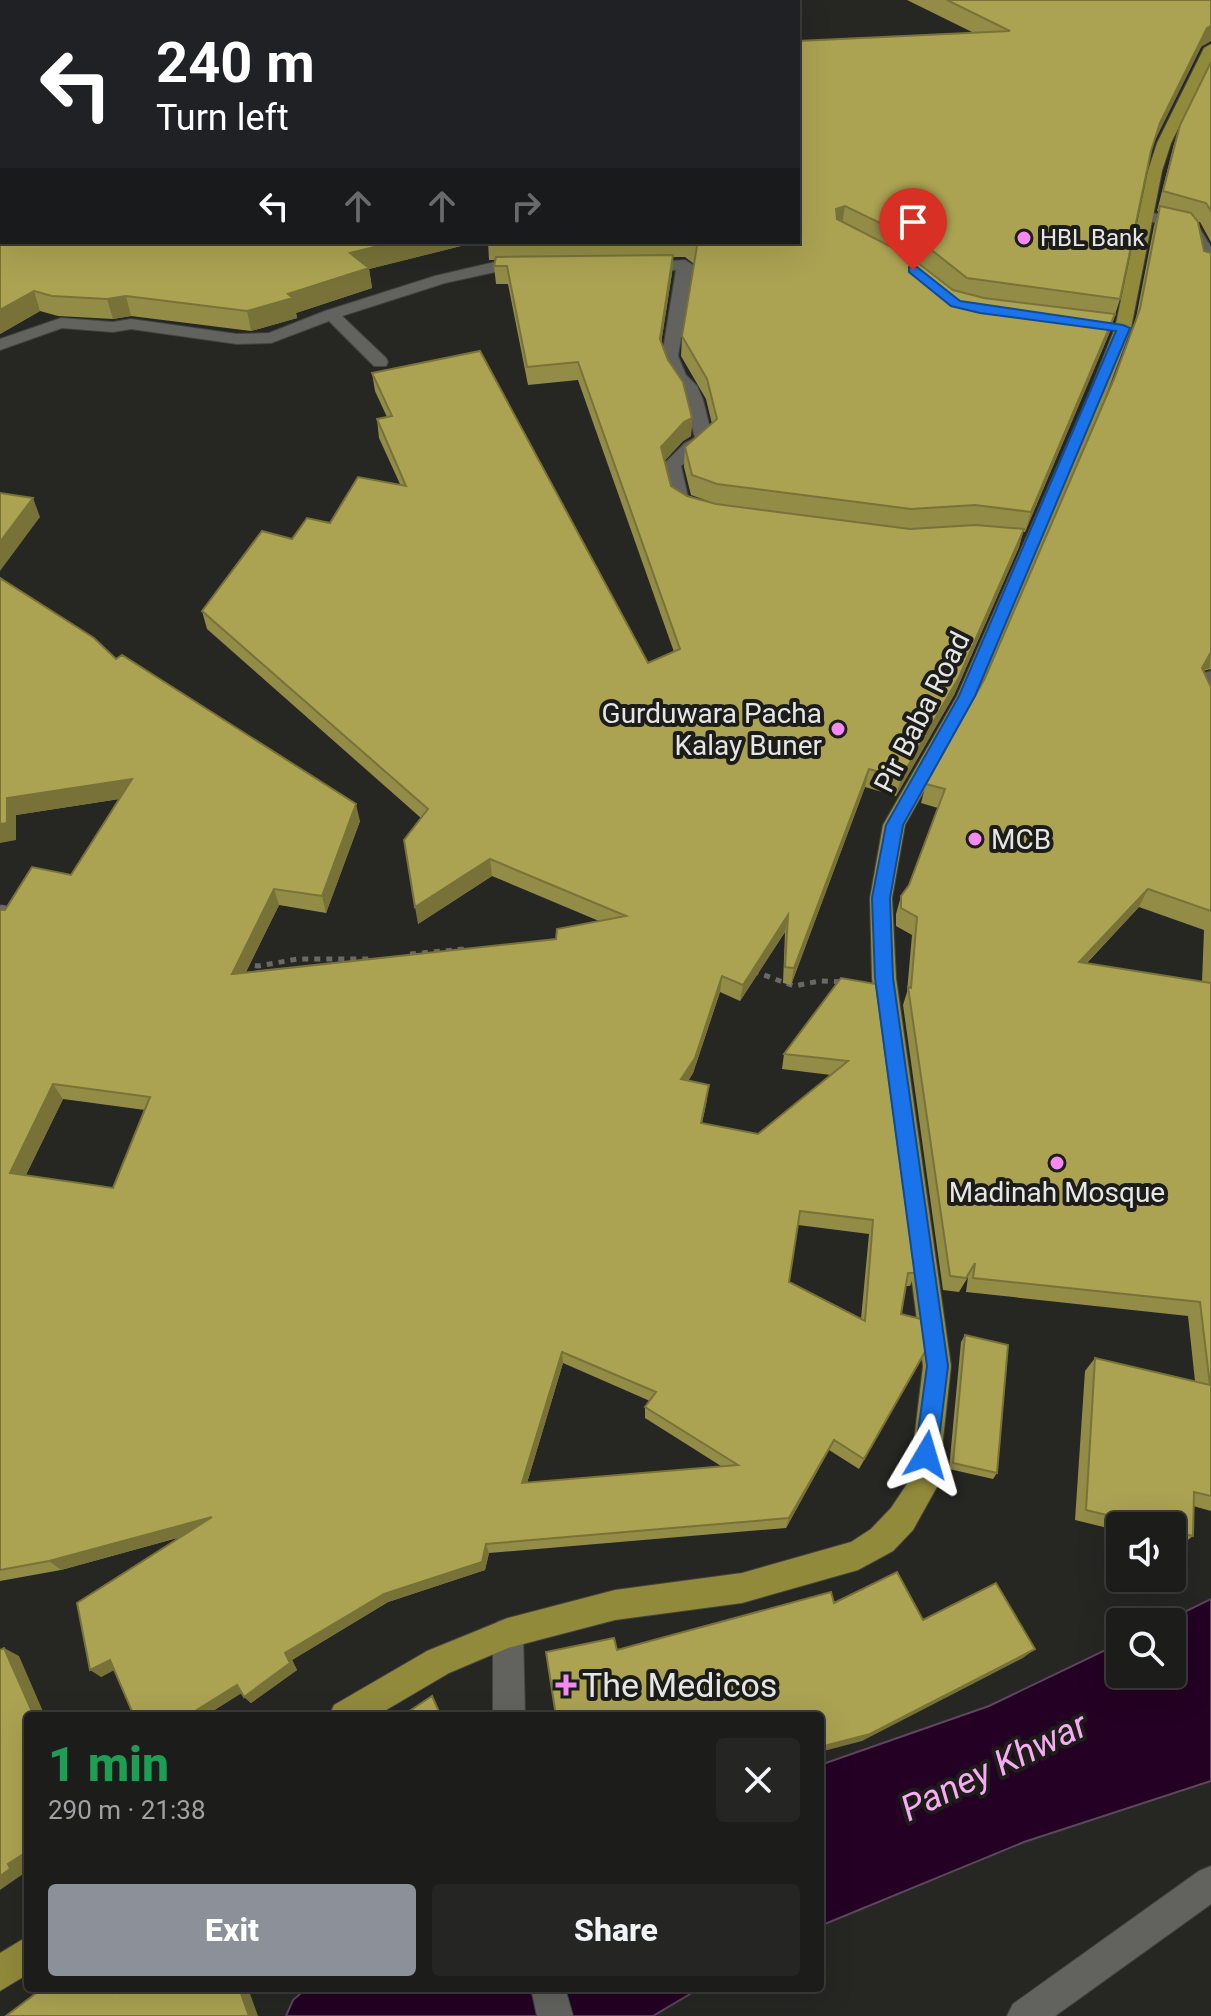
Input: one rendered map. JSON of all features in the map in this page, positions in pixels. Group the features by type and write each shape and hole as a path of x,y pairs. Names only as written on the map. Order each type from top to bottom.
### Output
{"main road":[{"name":"Pir Baba Road","path":"508,1633 615,1605 742,1588 858,1555 882,1540 902,1519 923,1485 937,1366 884,978 881,898 894,825 967,696 1026,541 1116,328 1164,143 1211,48"},
{"path":"352,1712 438,1662 508,1633"},
{"path":"0,1974 24,1956"}],"street":[{"path":"1145,216 1193,228 1203,237 1208,270 1211,270"},
{"path":"616,267 685,265 670,356 678,377 688,386 694,400 704,440 691,447 672,465 679,500 694,508 715,513"},
{"path":"0,345 61,323 113,327 131,324 237,339 271,338 331,314 441,279 495,267 542,266"},
{"path":"331,314 380,362"},
{"path":"1211,678 1206,686 1211,700"},
{"path":"508,1633 509,1712"},
{"path":"1025,2016 1211,1883"},
{"path":"549,1992 555,2016"}],"path":[{"path":"0,907 16,910"},
{"path":"395,956 471,948"},
{"path":"237,963 258,966 298,959 380,958"},
{"path":"742,966 794,986 820,981 855,983 884,978"}],"water":[{"name":"Paney Khwar","path":"1211,1599 1211,1781 1024,1842 824,1924 824,1764 989,1706 1106,1650 1106,1688 1186,1688 1186,1611"},
{"path":"302,1992 693,1992 653,2016 286,2016 293,2000"}],"building":[{"path":"947,0 1211,0 1211,26 1207,28 1160,123 1151,151 1120,299 967,278 924,244 845,206 836,209 837,219 909,256 953,290 984,298 1115,314 1031,512 975,505 911,509 717,484 692,475 685,447 717,419 707,379 682,336 697,246 694,244 800,244 800,41 1010,31"},
{"path":"1211,62 1211,211 1206,203 1163,191 1180,125"},
{"path":"1160,206 1191,213 1198,222 1204,251 1211,253 1211,652 1202,668 1211,687 1211,911 1148,889 1079,962 1211,983 1211,1496 1194,1492 1193,1536 1186,1534 1186,1512 1106,1512 1106,1515 1086,1510 1095,1358 1210,1385 1200,1302 973,1278 975,1263 966,1278 950,1276 908,987 911,988 917,917 901,908 901,896 909,885 945,789 926,784 985,678 1114,379 1140,309"},
{"path":"387,244 350,253 369,268 288,294 293,298 247,311 126,296 107,299 52,296 34,291 0,310 0,245"},
{"path":"673,255 660,339 668,360 683,382 692,418 684,422 661,447 671,486 687,496 716,504 910,529 975,525 1024,529 959,677 901,778 869,769 794,968 785,967 788,915 743,985 722,976 695,1058 681,1079 709,1085 701,1123 758,1134 848,1061 784,1054 841,978 876,984 915,1273 908,1273 901,1314 921,1319 926,1350 864,1459 834,1440 789,1518 486,1544 482,1562 384,1594 285,1653 290,1663 244,1697 237,1685 193,1712 132,1712 110,1660 90,1670 77,1603 212,1517 49,1561 0,1570 0,910 5,910 32,867 71,875 132,779 7,798 7,823 0,824 0,578 94,638 116,659 122,655 356,804 322,896 274,889 232,974 556,939 557,929 626,916 490,859 415,907 404,840 428,809 202,611 262,531 292,539 307,518 330,523 358,477 406,486 377,419 392,416 372,373 480,351 648,663 680,649 578,362 527,367 507,266 494,266 496,257","holes":["53,1084 150,1097 113,1188 10,1173","800,1211 873,1220 865,1321 789,1282","562,1352 656,1392 645,1407 738,1465 522,1483"]},
{"path":"0,493 33,498 0,542"},
{"path":"965,1335 1008,1345 997,1473 953,1463"},
{"path":"897,1572 923,1620 996,1583 1035,1649 870,1734 824,1746 824,1712 555,1712 546,1652 614,1638 617,1650 831,1592 834,1603"},
{"path":"4,1648 32,1712 24,1712 24,1854 8,1864 10,1869 0,1876 0,1650"},
{"path":"432,1696 439,1712 408,1712"},
{"path":"38,1992 240,1992 249,2016 6,2016"}],"place":[{"name":"HBL Bank","path":"1024,238"},
{"name":"Gurduwara Pacha Kalay Buner","path":"838,729"},
{"name":"MCB","path":"975,839"},
{"name":"Madinah Mosque","path":"1057,1163"},
{"name":"The Medicos","path":"566,1685"}],"route":[{"path":"913,270 956,304 980,310 1123,328 1096,398 967,696 894,825 881,898 884,978 937,1366 926,1455"}]}
